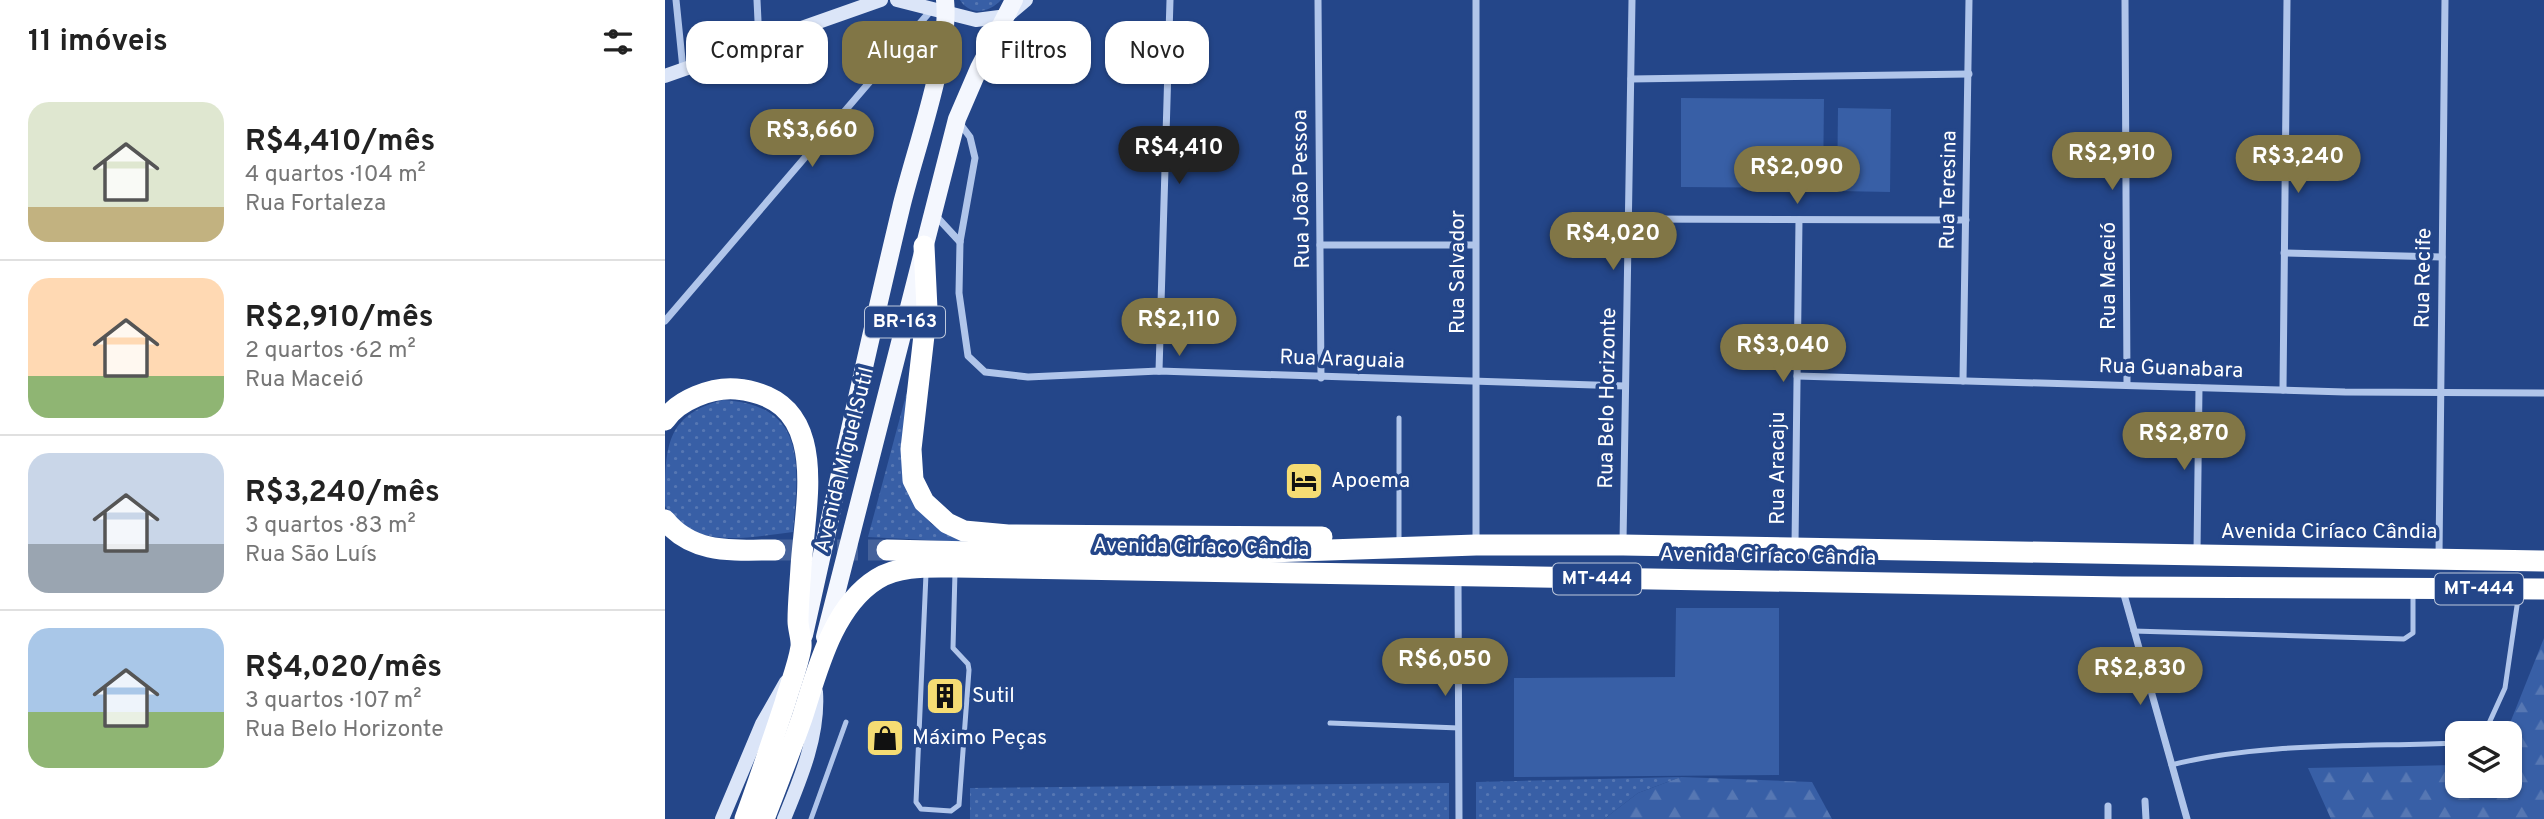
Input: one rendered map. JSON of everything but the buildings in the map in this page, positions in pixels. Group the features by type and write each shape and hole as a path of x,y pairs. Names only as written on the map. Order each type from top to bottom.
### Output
{"highway":[{"name":"MT-444","path":"924,246 927,309 911,470 924,502 947,523 964,531 1008,535 1338,537 1442,546"},
{"path":"665,420 680,404 712,391 734,389 774,401 789,414 801,432 809,470 798,611 801,644"},
{"path":"665,520 682,538 697,545 775,550"},
{"name":"Avenida Ciríaco Cândia","path":"1442,546 1623,545 2197,556 2438,557 2544,561"},
{"path":"887,550 1155,556 1442,546"},
{"name":"Avenida Ciríaco Cândia","path":"821,654 854,599 866,587 879,578 904,569 926,567 2122,587 2544,589"},
{"name":"Avenida Miguel Sutil","path":"801,644 804,675"},
{"name":"Avenida Miguel Sutil","path":"804,675 821,654"},
{"name":"BR-163","path":"745,819 804,675"},
{"name":"BR-163","path":"764,819 804,675"}],"main road":[{"name":"Avenida Miguel Sutil","path":"801,644 901,207 936,70 941,5"},
{"name":"Avenida Miguel Sutil","path":"821,654 924,246 935,215 957,120 979,68 1010,8"}],"street":[{"path":"675,0 683,70"},
{"path":"757,0 758,21"},
{"path":"820,21 881,0"},
{"path":"897,0 941,5 976,20 1026,0"},
{"path":"1159,371 1170,0"},
{"name":"Rua João Pessoa","path":"1318,0 1321,378"},
{"name":"Rua Salvador","path":"1476,0 1476,545"},
{"name":"Rua Belo Horizonte","path":"1623,545 1632,0"},
{"name":"Rua Teresina","path":"1963,381 1969,0"},
{"name":"Rua Maceió","path":"2125,0 2127,384"},
{"path":"2283,390 2287,0"},
{"name":"Rua Recife","path":"2438,557 2445,0"},
{"path":"665,321 941,5"},
{"path":"665,76 686,69"},
{"path":"1631,79 1969,74"},
{"name":"Rua Araguaia","path":"957,120 970,137 975,158 961,242 959,293 968,356 985,372 1028,377 1159,371 1625,386"},
{"path":"935,215 961,242"},
{"path":"1628,219 1966,220"},
{"name":"Rua Aracaju","path":"1795,549 1799,220"},
{"path":"1320,245 1475,245"},
{"path":"2284,253 2442,257"},
{"name":"Rua Guanabara","path":"1797,376 2438,394 2544,393"},
{"path":"2197,556 2199,388"},
{"path":"1458,576 1459,819"},
{"path":"2122,587 2187,819"},
{"name":"Avenida Miguel Sutil","path":"722,819 771,704 804,675 815,720 809,750 784,819"},
{"path":"2145,801 2145,819"},
{"path":"2108,806 2108,819"}],"lane":[{"path":"1399,418 1399,542"},
{"path":"926,567 916,802 921,809 951,811 959,804 969,670 968,664 953,648 955,567"},
{"path":"2133,631 2404,639 2413,633 2413,589"},
{"path":"2490,721 2505,688 2514,640 2519,589"},
{"path":"811,819 846,722"},
{"path":"1330,723 1459,728"},
{"path":"2171,765 2199,758 2296,750 2445,744"}],"green space":[{"path":"960,0 1001,0 991,8 980,11 969,9"},
{"path":"1681,98 1824,99 1823,188 1681,187"},
{"path":"1838,108 1891,109 1890,192 1837,191"},
{"path":"909,384 919,508 931,524 966,542 868,537"},
{"path":"723,400 751,404 771,414 784,427 792,443 796,463 793,532 740,538 706,535 691,530 677,520 665,506 666,467 672,436 689,415 704,406"},
{"path":"1676,608 1779,608 1779,775 1514,777 1514,678 1675,677"},
{"path":"2544,638 2544,819 2331,819 2308,768 2445,765 2445,798 2522,798 2522,721 2511,721"},
{"path":"1681,777 1638,793 1604,819 1476,819 1476,782"},
{"path":"1681,777 1812,782 1832,819 1604,819 1638,793"},
{"path":"1449,783 1449,819 970,819 970,788"}],"tunnel":[{"path":"775,550 887,550"}],"place":[{"name":"Apoema","path":"1304,481"},
{"name":"Sutil","path":"945,696"},
{"name":"Máximo Peças","path":"885,738"}]}
